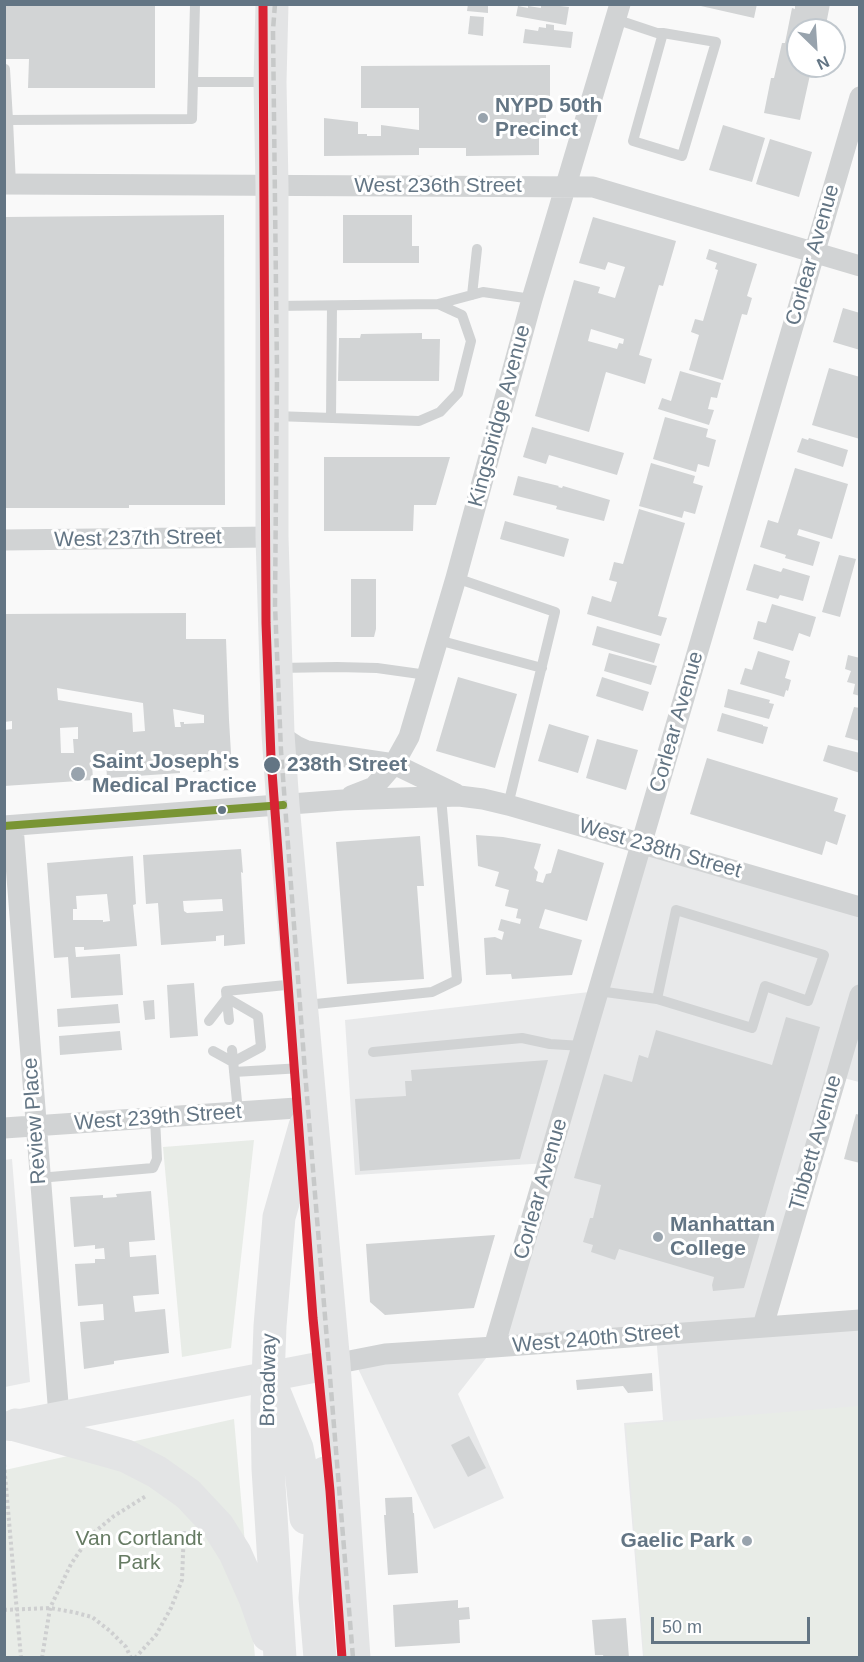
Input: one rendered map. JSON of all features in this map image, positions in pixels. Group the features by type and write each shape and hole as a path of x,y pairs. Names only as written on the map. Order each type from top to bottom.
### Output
{"main road":[{"name":"Broadway","path":"272,4 270,82 272,537 278,734 334,1364 354,1658"},
{"name":"Broadway","path":"280,1658 268,1491 270,1326 279,1217 311,1107"},
{"name":"Broadway","path":"320,1658 315,1598 334,1364"},
{"path":"10,1426 334,1364"},
{"path":"268,1377 297,1448 315,1598"},
{"path":"10,1426 126,1456 158,1472 188,1494 218,1526 235,1552 255,1598 276,1658"}],"street":[{"name":"Kingsbridge Avenue","path":"343,800 374,786 393,764 409,737 456,578 532,299 618,12"},
{"name":"Corlear Avenue","path":"494,1347 860,97"},
{"name":"West 236th Street","path":"8,184 593,187 860,266"},
{"name":"West 237th Street","path":"4,540 272,537"},
{"name":"West 238th Street","path":"278,734 307,751 393,764 450,796"},
{"name":"West 238th Street","path":"9,826 343,800 450,796 483,799 860,907"},
{"name":"Review Place","path":"9,826 59,1416"},
{"name":"Tibbett Avenue","path":"763,1326 860,994"},
{"name":"West 239th Street","path":"4,1128 311,1107"},
{"name":"West 240th Street","path":"334,1364 385,1354 860,1320"}],"lane":[{"path":"6,120 192,119 195,4"},
{"path":"618,12 663,33 716,42 682,156 633,141 663,33"},
{"path":"5,69 8,184"},
{"path":"193,82 270,82"},
{"path":"472,295 477,249"},
{"path":"272,306 438,304 483,292 532,299"},
{"path":"272,416 419,421 440,412 458,393 471,341 462,315 438,304"},
{"path":"331,418 332,306"},
{"path":"456,578 555,612 508,805"},
{"path":"438,640 542,668"},
{"path":"275,668 377,668 427,675"},
{"path":"229,1020 226,991 300,995 432,992 457,980 450,796"},
{"path":"598,991 657,999 752,1028 765,987 808,1001 824,955 676,910 657,999"},
{"path":"210,1021 227,998"},
{"path":"227,998 258,1016 261,1047 233,1067"},
{"path":"373,1052 522,1038 550,1044 582,1046"},
{"path":"232,1050 238,1112"},
{"path":"213,1052 233,1067 307,1068"},
{"path":"39,1178 153,1168 157,1159 155,1118"}],"path":[{"path":"4,1464 21,1658"},
{"path":"42,1658 50,1608 71,1564 91,1535 114,1516 149,1494"},
{"path":"4,1610 50,1608 92,1617 110,1630 133,1658 156,1635 171,1608 182,1580 184,1526"}],"shaded area":[{"name":"Manhattan College","path":"641,844 859,907 859,1082 836,1076 763,1326 859,1320 859,1657 643,1657 624,1423 663,1420 656,1335 494,1348 458,1394 504,1498 434,1529 354,1360 494,1347 548,1163 355,1175 345,1020 598,991"},
{"path":"12,1159 30,1382 5,1387 4,1160"}],"green space":[{"path":"254,1140 231,1348 182,1357 163,1147"},
{"name":"Gaelic Park","path":"859,1406 859,1657 644,1657 626,1425"},
{"name":"Van Cortlandt Park","path":"234,1419 255,1657 5,1658 5,1470"}],"building":[{"path":"4,4 155,4 155,88 28,88 29,59 4,59"},
{"path":"468,4 488,4 488,13 467,11"},
{"path":"541,4 569,7 566,25 516,16 518,6 541,8"},
{"path":"692,4 757,4 754,18"},
{"path":"795,4 830,4 827,18 790,18 792,8 795,9"},
{"path":"470,16 484,17 483,36 468,34"},
{"path":"546,24 554,25 554,30 573,32 571,48 523,43 525,29 538,31 539,27 546,28"},
{"path":"786,38 786,78 809,78 800,120 764,113 771,78 774,78 782,43 785,43"},
{"name":"NYPD 50th Precinct","path":"550,65 550,106 546,106 546,128 539,128 539,155 466,156 466,148 419,148 419,155 324,156 324,118 358,122 358,134 367,134 367,136 381,136 381,125 419,130 419,108 361,108 361,66"},
{"path":"723,125 765,138 752,182 709,170"},
{"path":"770,139 812,152 799,197 756,184"},
{"path":"224,215 225,505 5,508 5,217"},
{"path":"343,215 412,215 412,246 419,246 419,263 343,263"},
{"path":"593,217 676,241 663,286 659,285 639,355 652,359 645,384 606,372 589,432 535,416 574,280 600,287 598,293 615,298 625,267 608,262 605,270 579,263","holes":["591,329 624,339 623,344 619,343 617,349 588,341"]},
{"path":"709,249 757,264 747,296 752,298 747,315 742,314 723,380 689,370 699,335 691,332 695,319 703,321 718,270 715,269 717,263 706,259"},
{"path":"843,308 860,313 860,350 833,342"},
{"path":"422,333 422,339 440,339 439,381 338,381 339,338 360,338 361,334"},
{"path":"829,368 860,377 860,439 812,425"},
{"path":"680,371 721,383 717,398 711,397 708,409 714,410 709,425 658,409 662,398 671,401"},
{"path":"665,417 708,429 706,437 716,440 709,467 698,464 696,472 653,459"},
{"path":"532,427 624,453 617,475 549,455 546,464 523,457"},
{"path":"802,438 848,450 843,467 797,452"},
{"path":"324,457 450,457 436,505 414,505 413,531 324,531"},
{"path":"651,463 695,476 693,483 703,486 695,514 684,511 682,518 639,506"},
{"path":"795,468 848,484 832,539 799,529 797,535 820,542 813,566 785,558 786,555 760,547 768,520 778,523"},
{"path":"518,476 610,500 604,521 513,495"},
{"path":"639,509 685,523 658,616 667,618 661,636 587,614 592,596 611,602 617,582 609,580 614,562 623,564"},
{"path":"505,521 569,539 564,557 500,539"},
{"path":"839,555 856,559 840,617 822,612"},
{"path":"754,564 781,572 783,568 810,576 803,601 780,595 778,599 746,590"},
{"path":"351,579 376,579 374,637 351,637"},
{"path":"772,604 816,617 810,637 799,633 793,651 753,639 758,621 766,623"},
{"path":"186,613 186,639 226,639 232,770 193,772 192,755 179,758 180,773 107,778 106,762 92,763 93,780 4,786 4,730 12,729 12,721 4,722 4,614","holes":["57,688 143,703 145,731 133,732 132,713 58,700","173,709 204,715 204,723 184,724 180,722 181,727 175,727","78,727 78,739 73,739 74,753 61,753 60,728"]},
{"path":"597,626 660,644 654,663 592,645"},
{"path":"758,651 790,661 785,678 791,680 784,697 740,684 745,668 752,670"},
{"path":"609,653 657,666 651,685 604,671"},
{"path":"848,655 860,658 860,696 853,694 855,684 847,682 851,671 845,669"},
{"path":"458,677 517,694 495,768 436,751"},
{"path":"602,677 649,692 643,711 596,696"},
{"path":"728,689 770,700 769,703 774,704 769,719 724,707"},
{"path":"854,707 860,708 860,741 845,737"},
{"path":"722,713 768,727 763,744 717,731"},
{"path":"549,724 589,736 578,773 538,761"},
{"path":"597,739 638,750 626,790 586,778"},
{"path":"828,745 860,753 860,773 823,761"},
{"path":"707,758 838,798 834,811 846,815 837,845 826,841 822,855 690,814"},
{"path":"476,835 541,844 534,868 538,872 536,881 543,883 546,874 551,873 558,849 604,863 587,921 545,909 539,928 582,940 572,975 512,979 511,974 486,975 484,938 495,937 502,940 504,932 498,930 501,919 520,924 521,919 516,918 518,909 505,906 509,890 495,886 499,872 478,866"},
{"path":"420,836 424,886 417,886 424,979 347,984 336,842"},
{"path":"241,849 245,944 224,946 224,935 216,936 216,941 161,945 158,903 146,904 143,855","holes":["222,899 223,911 187,913 184,911 183,901"]},
{"path":"133,856 136,904 133,905 137,946 84,950 84,947 75,947 76,957 120,954 123,995 71,998 68,957 54,958 47,863","holes":["107,894 110,921 73,920 73,909 77,909 76,896"]},
{"path":"194,983 198,1036 170,1038 167,985"},
{"path":"154,1000 155,1019 145,1020 143,1001"},
{"path":"118,1004 120,1023 58,1027 57,1009"},
{"path":"786,1017 820,1027 744,1288 713,1291 714,1277 619,1249 615,1260 591,1252 593,1245 583,1242 590,1218 593,1218 601,1185 574,1178 604,1074 632,1082 639,1055 648,1058 656,1030 772,1065"},
{"path":"120,1031 122,1050 60,1055 59,1036"},
{"path":"548,1060 520,1159 360,1171 355,1099 406,1096 405,1081 412,1081 411,1070"},
{"path":"856,1114 860,1115 860,1163 844,1159"},
{"path":"151,1191 155,1240 129,1242 130,1257 156,1255 159,1294 133,1296 135,1312 165,1309 169,1353 114,1361 114,1364 84,1369 80,1322 104,1320 103,1304 78,1306 75,1264 95,1263 95,1259 105,1259 104,1248 95,1249 95,1245 74,1247 70,1197 103,1195 103,1198 117,1197 116,1194"},
{"path":"495,1235 474,1308 385,1315 370,1302 366,1244"},
{"path":"652,1373 653,1391 628,1393 623,1386 577,1390 576,1380"},
{"path":"469,1436 486,1468 468,1477 451,1445"},
{"path":"412,1497 418,1573 388,1575 385,1498"},
{"path":"458,1600 458,1608 469,1607 470,1619 459,1620 460,1643 395,1647 393,1605"},
{"path":"626,1618 629,1658 604,1658 603,1655 595,1655 592,1620"}],"railway":[{"path":"275,4 273,30 277,372 275,605 281,751 353,1658"}],"transit line":[{"path":"263,4 266,623 271,758 313,1318 330,1491 342,1658"},
{"path":"4,826 283,805"}],"place":[{"name":"NYPD 50th Precinct","path":"483,118"},
{"name":"238th Street","path":"272,765"},
{"name":"Saint Joseph's Medical Practice","path":"78,774"},
{"name":"Manhattan College","path":"658,1237"},
{"name":"Gaelic Park","path":"747,1541"}]}
